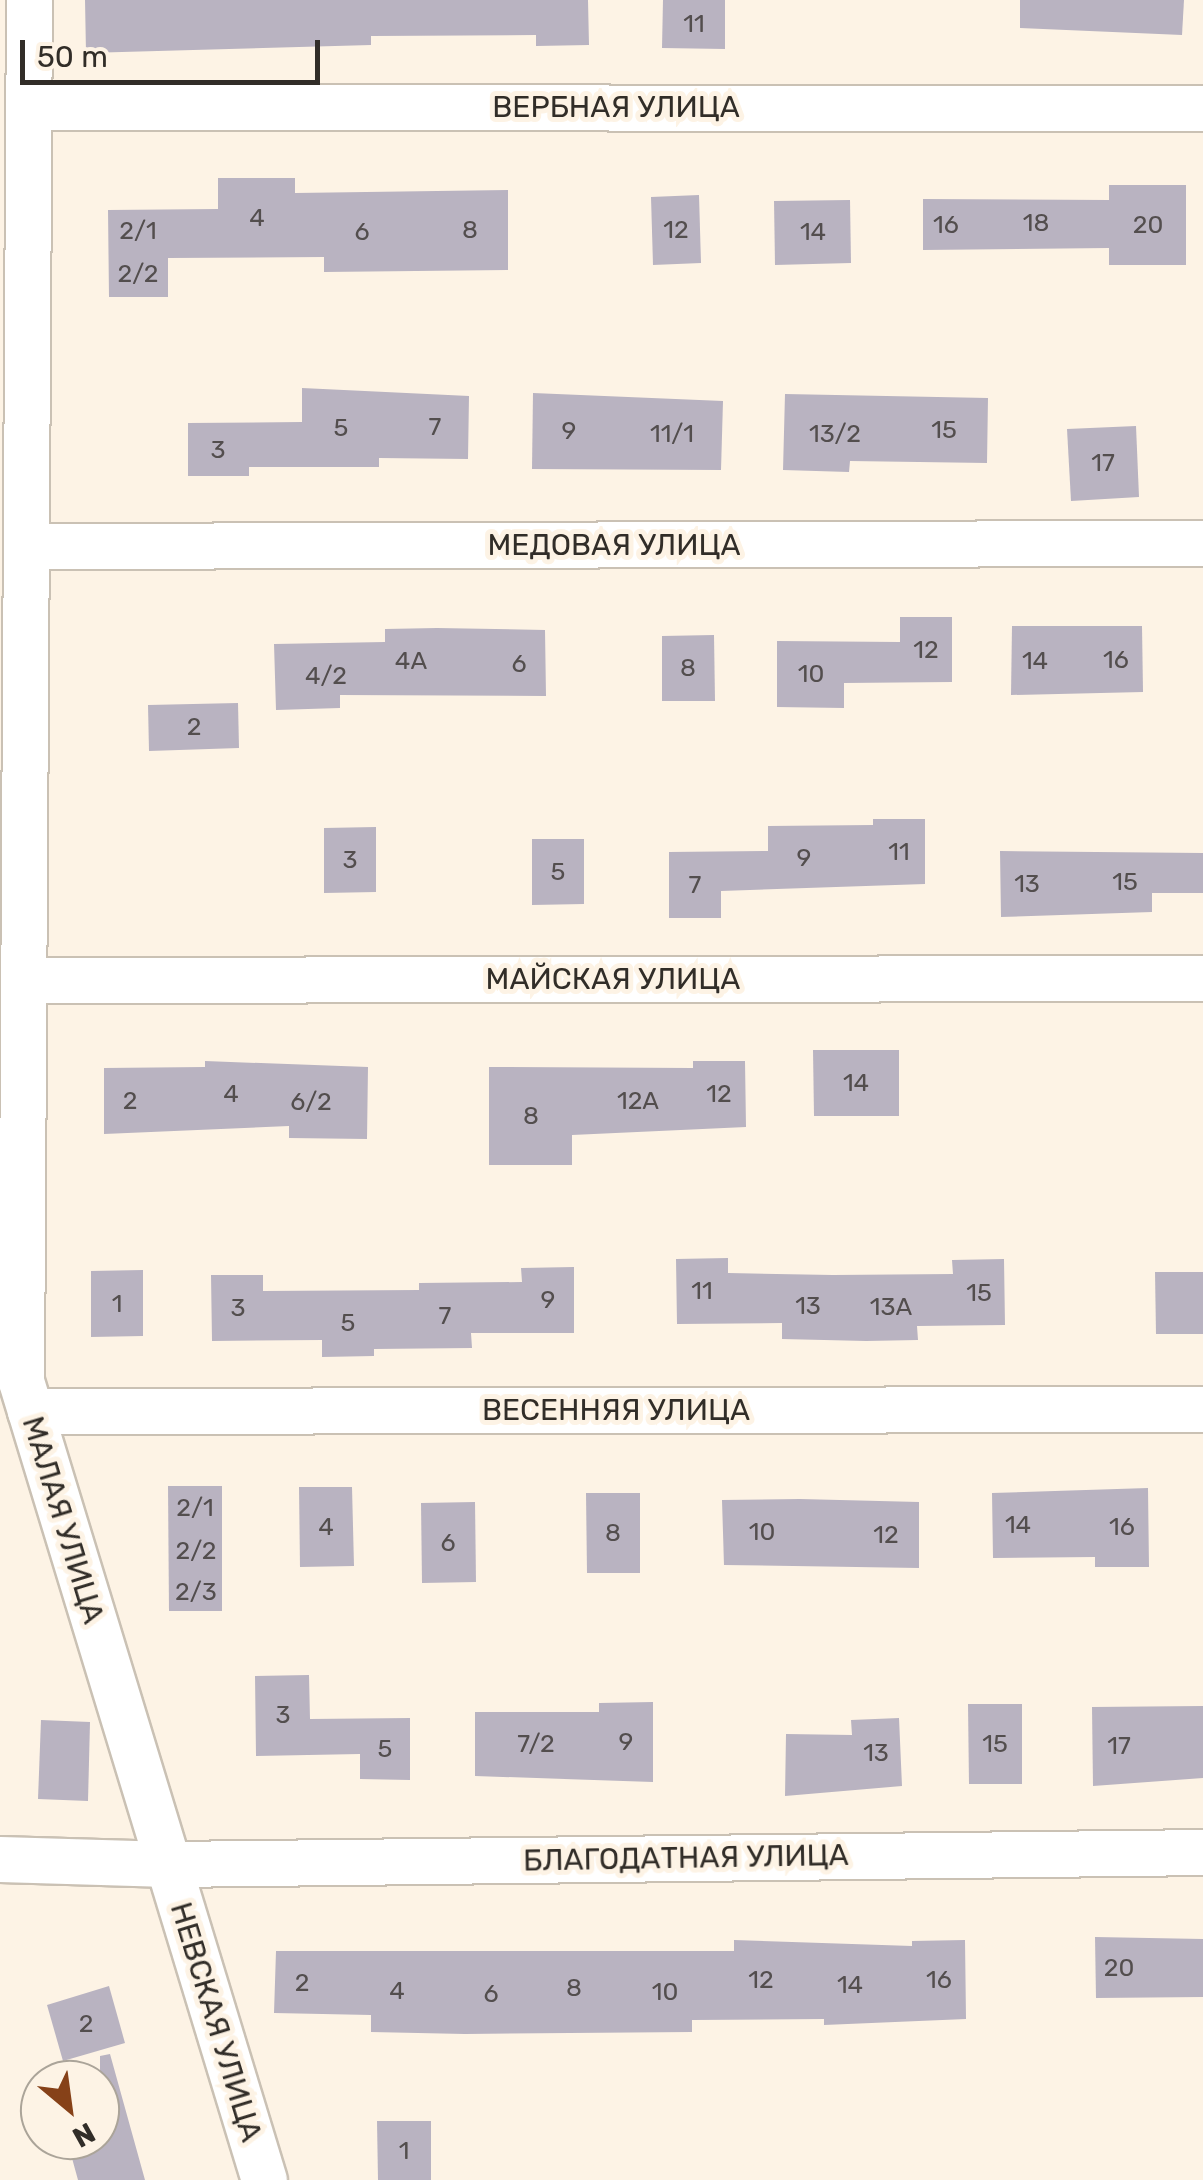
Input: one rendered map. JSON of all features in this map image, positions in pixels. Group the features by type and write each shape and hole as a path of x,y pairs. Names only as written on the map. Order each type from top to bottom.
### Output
{"street":[{"path":"28,107 29,0"},
{"name":"ВЕРБНАЯ УЛИЦА","path":"28,107 1203,108"},
{"name":"МАЛАЯ УЛИЦА","path":"28,107 21,1381 168,1864"},
{"name":"МЕДОВАЯ УЛИЦА","path":"26,546 1203,544"},
{"name":"МАЙСКАЯ УЛИЦА","path":"23,980 1203,978"},
{"name":"ВЕСЕННЯЯ УЛИЦА","path":"30,1411 1203,1409"},
{"name":"БЛАГОДАТНАЯ УЛИЦА","path":"168,1864 1203,1852"},
{"path":"0,1859 168,1864"},
{"name":"НЕВСКАЯ УЛИЦА","path":"168,1864 264,2180"}],"building":[{"path":"85,0 588,0 589,45 536,46 536,35 371,36 371,45 86,53"},
{"path":"663,0 725,0 725,49 662,48"},
{"path":"1020,0 1184,0 1182,35 1020,28"},
{"path":"218,178 295,178 295,193 508,190 508,270 324,272 324,257 168,258 168,297 109,297 108,210 218,209"},
{"path":"1109,185 1186,185 1186,265 1109,265 1109,248 923,250 923,199 1109,200"},
{"path":"699,195 701,263 653,265 651,197"},
{"path":"850,200 851,263 775,265 774,201"},
{"path":"302,388 469,396 468,459 379,458 379,467 249,467 249,476 188,476 188,423 302,422"},
{"path":"533,393 723,401 721,470 532,469"},
{"path":"785,394 988,398 987,463 850,461 849,472 783,470"},
{"path":"1136,426 1139,497 1071,501 1067,429"},
{"path":"900,617 952,617 952,682 844,683 844,708 777,707 777,641 900,642"},
{"path":"1012,626 1142,626 1143,692 1011,695"},
{"path":"385,629 545,630 546,696 340,695 340,708 276,710 274,644 385,642"},
{"path":"714,635 715,701 662,701 662,636"},
{"path":"238,703 239,748 149,751 148,705"},
{"path":"873,819 925,819 925,884 721,891 721,918 669,918 669,852 768,851 768,826 873,825"},
{"path":"376,827 376,892 324,893 324,828"},
{"path":"532,839 584,839 584,904 532,905"},
{"path":"1000,851 1203,853 1203,893 1152,893 1152,912 1001,917"},
{"path":"813,1050 899,1050 899,1116 814,1116"},
{"path":"205,1061 368,1067 367,1139 289,1138 289,1126 104,1134 104,1068 205,1067"},
{"path":"693,1061 745,1061 746,1127 572,1135 572,1165 489,1165 489,1067 693,1068"},
{"path":"728,1258 728,1273 833,1275 953,1274 952,1260 1004,1259 1005,1325 917,1326 918,1340 866,1341 782,1339 782,1323 677,1324 676,1259"},
{"path":"574,1267 574,1333 471,1333 472,1348 374,1349 374,1356 322,1357 322,1340 212,1341 211,1275 263,1275 263,1291 419,1290 419,1283 522,1282 521,1268"},
{"path":"143,1270 143,1336 91,1337 91,1271"},
{"path":"1155,1272 1203,1272 1203,1334 1156,1334"},
{"path":"168,1486 222,1486 222,1611 169,1611"},
{"path":"299,1487 352,1487 354,1566 300,1567"},
{"path":"1148,1488 1149,1567 1095,1567 1095,1557 993,1558 992,1493"},
{"path":"586,1493 640,1493 640,1573 587,1573"},
{"path":"722,1500 919,1502 919,1568 724,1565"},
{"path":"475,1502 476,1582 422,1583 421,1503"},
{"path":"309,1675 310,1719 410,1718 410,1780 360,1779 360,1754 256,1756 255,1676"},
{"path":"653,1702 653,1782 475,1776 475,1712 599,1712 599,1703"},
{"path":"968,1704 1022,1704 1022,1784 969,1784"},
{"path":"1203,1706 1203,1778 1093,1786 1092,1707"},
{"path":"899,1718 902,1786 785,1796 786,1734 852,1735 851,1720"},
{"path":"41,1720 90,1722 88,1801 38,1799"},
{"path":"1095,1937 1203,1939 1203,1997 1096,1998"},
{"path":"734,1940 912,1946 912,1941 965,1940 966,2019 824,2025 824,2019 692,2020 692,2032 465,2034 371,2032 371,2015 274,2013 276,1951 734,1951"},
{"path":"109,1986 125,2043 63,2060 47,2005"},
{"path":"120,2090 145,2180 78,2180 72,2160 120,2160"},
{"path":"377,2121 431,2121 431,2180 378,2180"}]}
